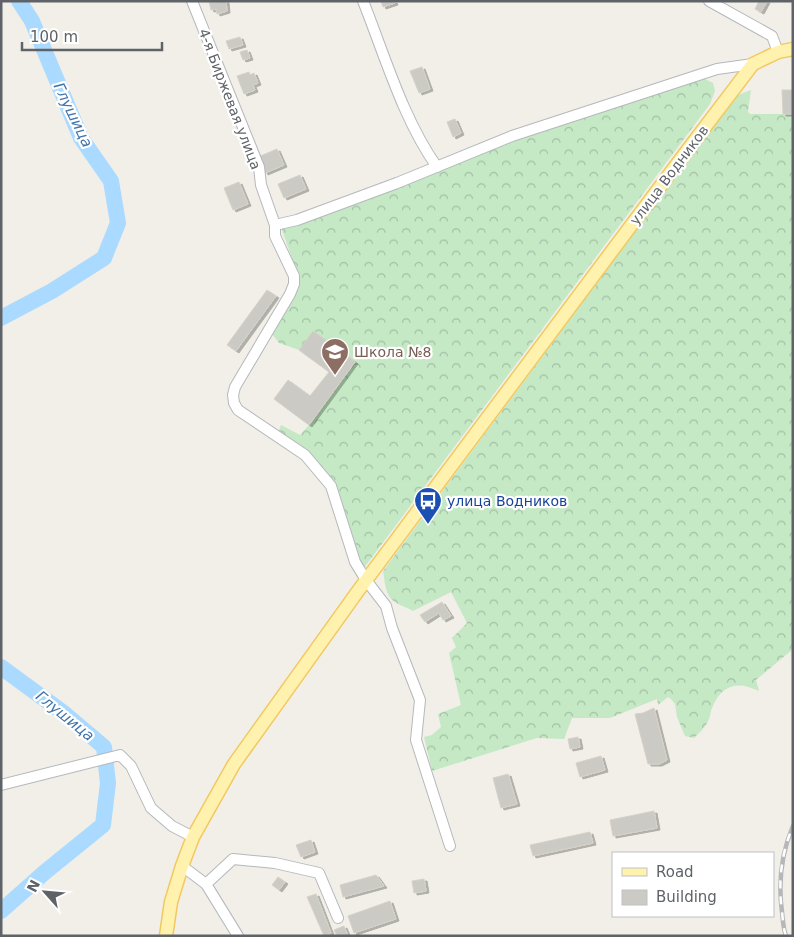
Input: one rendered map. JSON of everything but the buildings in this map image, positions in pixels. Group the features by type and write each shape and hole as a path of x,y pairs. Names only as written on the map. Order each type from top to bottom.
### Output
{"main road":[{"path":"753,64 778,52 793,49"},
{"name":"улица Водников","path":"166,936 172,902 182,866 193,837 234,764 366,580 753,64"}],"street":[{"name":"4-я Биржевая улица","path":"192,1 259,167 261,185 275,225 275,236 294,276 294,284 290,294 235,387 234,403 244,416 305,455 331,486 355,562 386,606 392,628 420,700 416,740 450,846"},
{"path":"363,1 418,137 437,167"},
{"path":"709,1 772,36 778,52"},
{"path":"275,225 297,220 437,167 512,136 717,69 753,64"},
{"path":"1,785 120,755 131,766 151,808 172,826 193,837"},
{"path":"206,884 233,859 275,863 319,873 338,918"},
{"path":"182,866 206,884 238,936"}],"green space":[{"path":"703,78 713,83 715,91 710,104 364,568 358,559 334,482 278,433 281,425 300,435 355,362 314,331 299,350 279,343 272,334 299,288 296,270 281,227 514,140"},
{"path":"751,90 748,112 750,114 793,114 793,649 756,680 759,691 737,685 720,694 712,708 709,720 694,738 685,736 677,717 675,704 668,697 658,705 657,699 610,718 572,718 564,739 537,738 432,771 424,737 432,735 441,727 438,714 461,705 449,653 456,647 452,638 467,623 451,592 413,611 397,603 387,592 383,571 728,107 738,95"}],"waterway":[{"name":"Глушица","path":"1,318 52,291 104,258 118,223 111,181 81,138 32,21 19,1"},
{"name":"Глушица","path":"1,667 65,714 104,747 108,783 103,825 1,911"}],"railway":[{"path":"786,936 781,901 781,868 793,826"}],"place":[{"name":"Школа №8","path":"335,376"},
{"name":"улица Водников","path":"428,525"}]}
